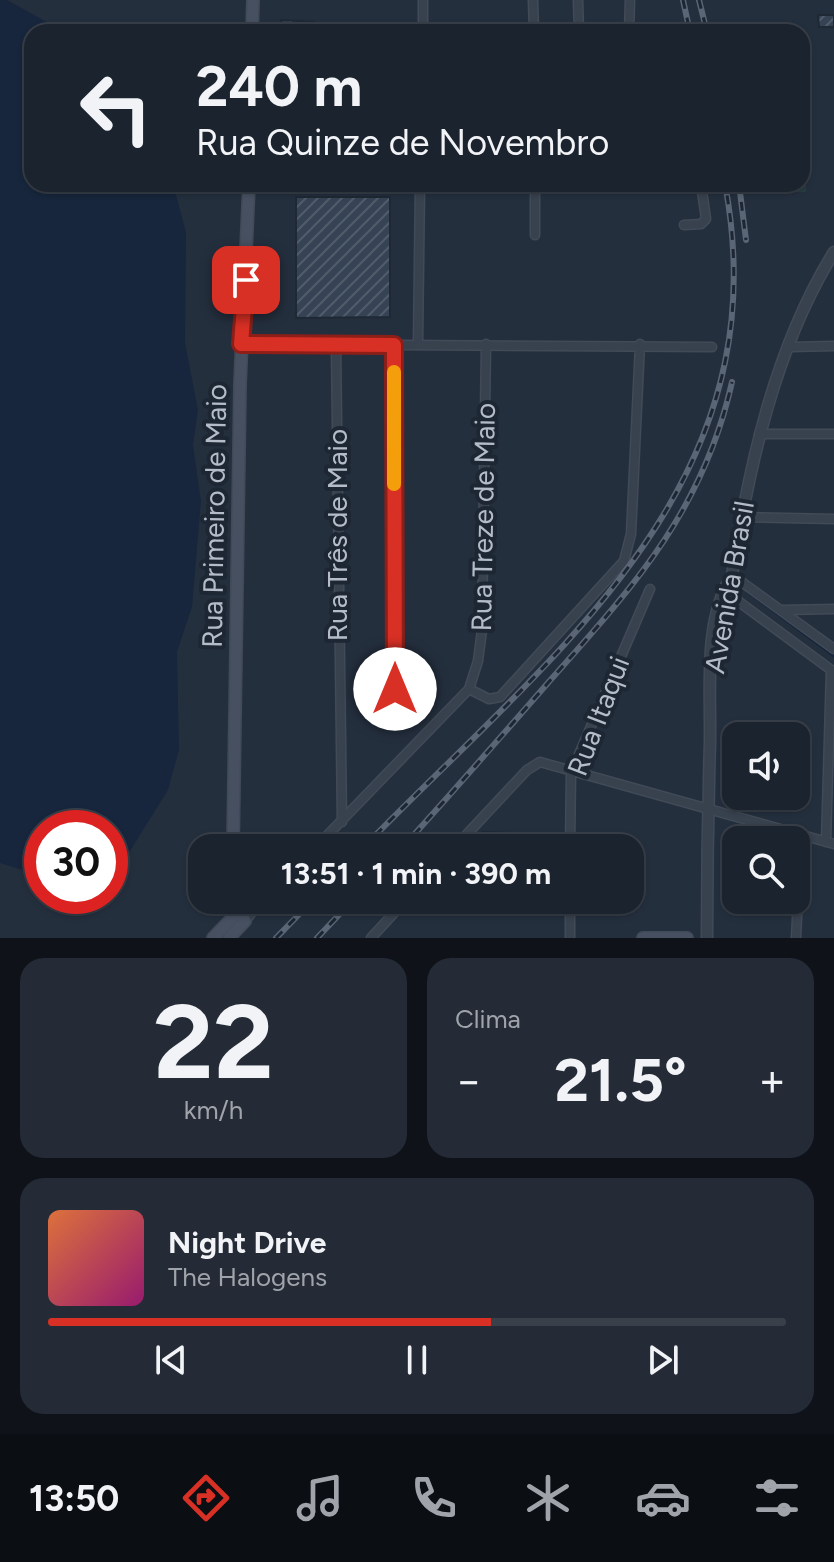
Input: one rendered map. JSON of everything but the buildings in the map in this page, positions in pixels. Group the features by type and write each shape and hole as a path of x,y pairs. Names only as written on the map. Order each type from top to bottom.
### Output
{"main road":[{"path":"252,24 253,0"},
{"name":"Rua Primeiro de Maio","path":"233,834 241,344 249,192"},
{"path":"213,938 241,917"},
{"path":"229,938 241,917"},
{"path":"643,938 687,938"}],"street":[{"path":"423,0 423,24"},
{"path":"533,0 534,24"},
{"path":"578,0 579,24"},
{"path":"629,24 630,0"},
{"path":"418,344 420,192"},
{"path":"535,192 535,235"},
{"path":"684,225 701,224 706,219 702,192"},
{"name":"Avenida Brasil","path":"707,938 712,650 723,590 732,575 759,434 805,305 834,252"},
{"path":"241,344 640,344 712,347"},
{"name":"Rua Treze de Maio","path":"469,689 478,661 482,630 486,344"},
{"path":"330,834 469,689 489,699 500,697 624,561 631,534 640,344"},
{"name":"Rua Três de Maio","path":"336,345 342,822"},
{"path":"394,345 395,689"},
{"path":"791,347 834,346"},
{"path":"759,434 834,434"},
{"path":"741,517 834,519"},
{"path":"732,575 834,649"},
{"name":"Rua Itaqui","path":"570,834 571,773 650,589"},
{"path":"723,590 832,671 830,843 810,839"},
{"path":"781,610 834,609"},
{"path":"468,834 536,763 763,826"},
{"path":"241,917 245,914"},
{"path":"371,938 393,914"},
{"path":"570,914 570,938"},
{"path":"796,938 797,914"}],"water":[{"path":"0,0 7,0 50,24 24,24 24,192 175,192 186,232 185,343 198,410 193,445 201,501 192,607 177,652 179,750 168,790 128,852 128,810 24,810 24,870 0,863"}],"waterway":[{"path":"748,592 834,656"}],"railway":[{"path":"683,0 688,24"},
{"path":"699,0 705,24"},
{"path":"377,834 575,633 636,557 685,476 719,388 733,292 726,192"},
{"path":"740,192 746,240"},
{"path":"414,834 608,615 660,546 703,471 732,382"},
{"path":"276,938 299,914"},
{"path":"317,938 340,914"}],"slow traffic":[{"path":"394,372 394,484"}],"route":[{"path":"246,280 241,344 394,345 395,689"}]}
